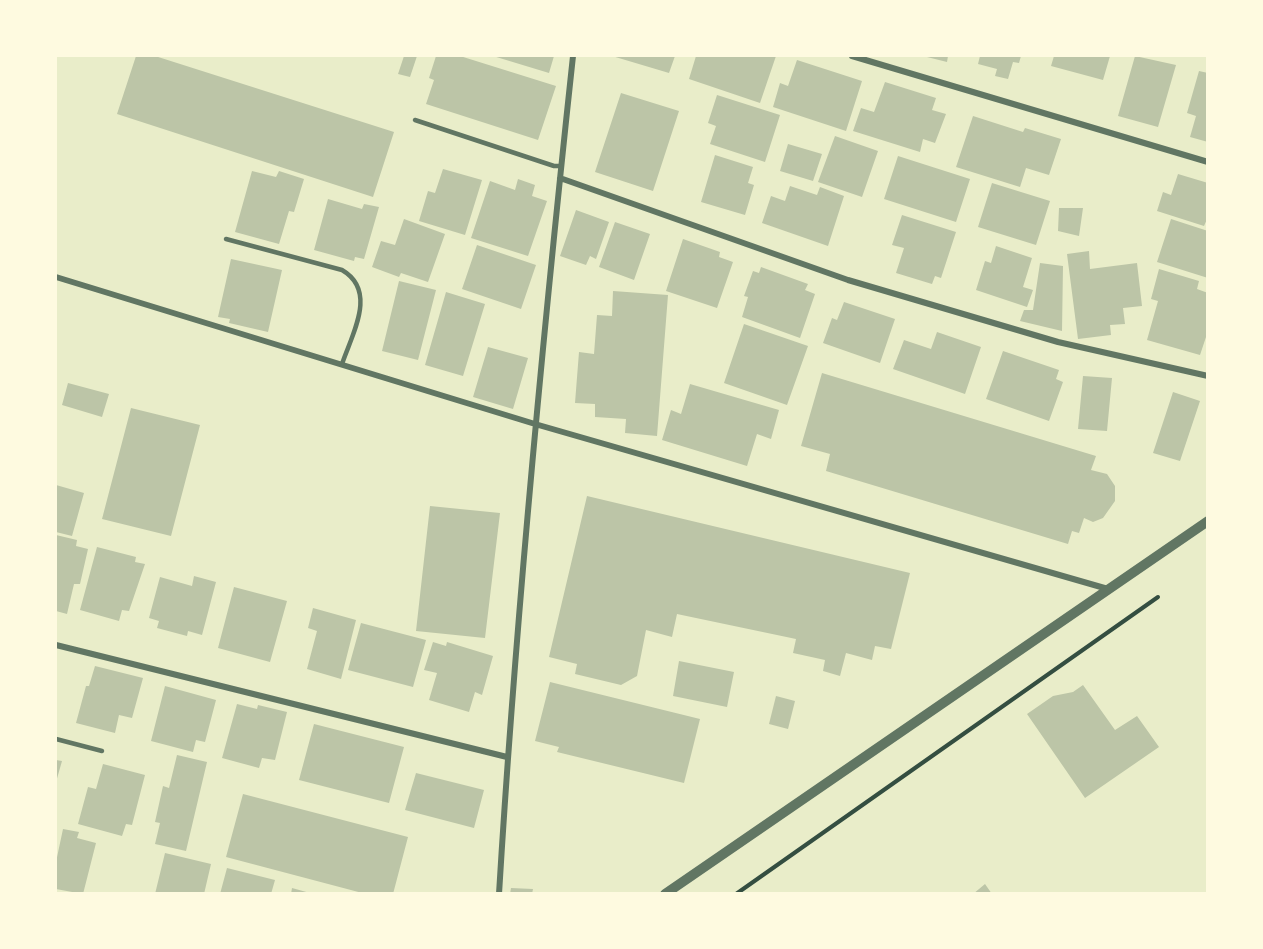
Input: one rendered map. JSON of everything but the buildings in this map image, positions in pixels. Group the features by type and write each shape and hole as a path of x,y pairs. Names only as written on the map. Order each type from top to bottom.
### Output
{"street":[{"path":"499,894 507,757 535,424 573,56"},
{"path":"852,56 1208,162"},
{"path":"560,178 848,280 1058,342 1208,376"},
{"path":"56,277 535,424 1110,590"},
{"path":"664,894 1208,521"},
{"path":"56,645 507,757"}],"lane":[{"path":"415,120 554,166 561,166"},
{"path":"225,238 342,270 356,280 362,294 361,305 342,364"},
{"path":"56,739 102,751"}],"path":[{"path":"736,894 1159,595"}]}
